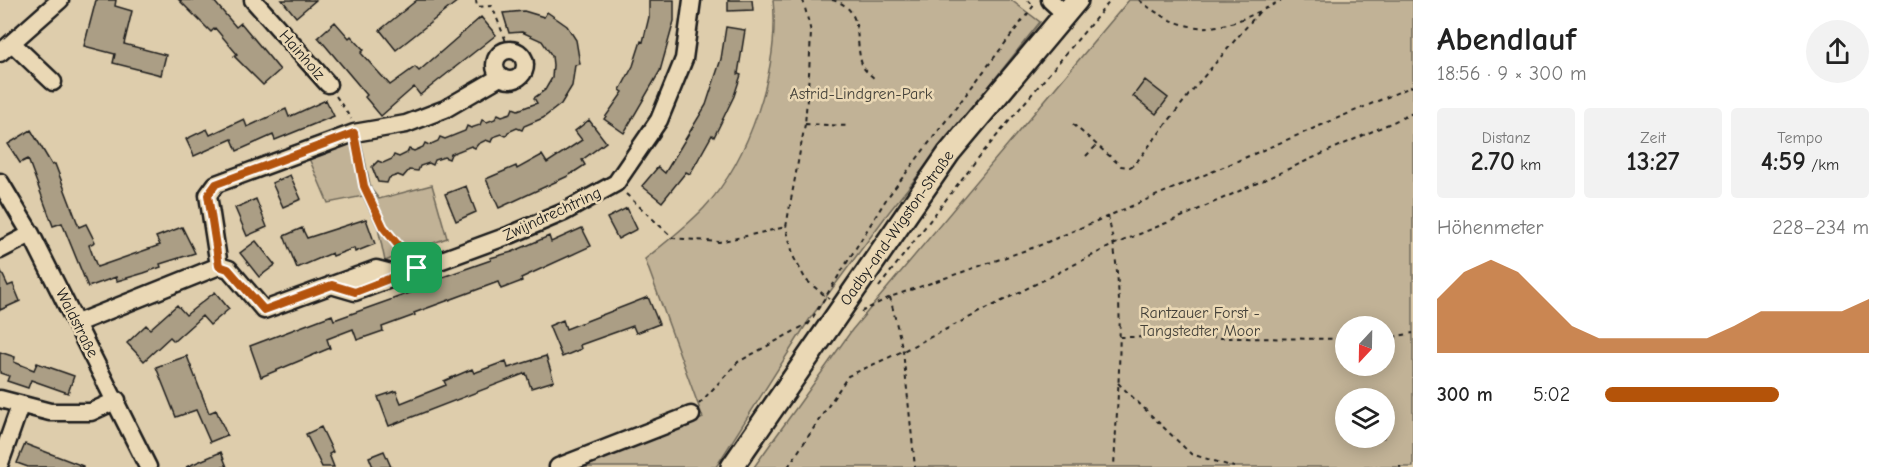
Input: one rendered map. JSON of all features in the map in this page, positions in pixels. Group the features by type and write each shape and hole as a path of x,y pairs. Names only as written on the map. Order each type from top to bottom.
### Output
{"main road":[{"name":"Oadby-and-Wigston-Straße","path":"732,467 950,153 1063,3"}],"street":[{"path":"53,82 6,48 60,0"},
{"name":"Hainholz","path":"253,0 328,84"},
{"name":"Zwijndrechtring","path":"219,266 228,269 264,310 376,269 399,275 542,221 616,183 659,120 684,59 692,0"},
{"path":"509,49 519,51 525,59 525,69 519,77 510,80 500,77 495,69 495,60 500,52 509,49"},
{"path":"77,323 219,266 208,195 216,184 357,132 406,124 445,109 500,77"},
{"name":"Waldstraße","path":"0,182 31,234 117,400 148,467"},
{"path":"0,250 31,234"},
{"path":"0,399 50,412 91,412 117,400"},
{"path":"0,463 20,406"},
{"path":"558,467 691,415"}],"path":[{"path":"476,0 477,7 492,6 509,49"},
{"path":"803,0 811,32 805,124 786,227 794,258 806,280 825,296"},
{"path":"832,0 847,6 853,14 864,69 876,80"},
{"path":"1028,0 1063,3"},
{"path":"1039,0 1063,3"},
{"path":"874,294 974,163 1111,0"},
{"path":"1139,0 1162,17 1193,27 1232,25 1281,0"},
{"path":"691,415 738,362 809,323 887,198 1063,3"},
{"path":"1073,124 1121,166 1130,167 1135,164 1195,87 1260,11"},
{"path":"328,84 357,132 364,186 383,227 417,268"},
{"path":"867,304 860,313 890,297 1038,246 1413,86"},
{"path":"788,467 848,376 903,351 1115,244 1186,215 1413,113"},
{"path":"805,124 849,126"},
{"path":"1086,156 1097,144"},
{"path":"616,183 673,238 719,242 786,227"},
{"path":"1108,216 1115,244 1120,337 1114,467"},
{"path":"890,297 903,351 915,467"},
{"path":"1395,337 1413,333"},
{"path":"1120,337 1335,339"},
{"path":"1118,383 1191,454 1234,467"}],"green space":[{"name":"Astrid-Lindgren-Park","path":"773,0 1011,0 1040,22 889,212 809,320 716,467 585,467 703,418 645,259 704,208 720,188 748,138 766,82 772,53"},
{"name":"Rantzauer Forst - Tangstedter Moor","path":"1129,0 1413,0 1413,467 754,467 852,330"},
{"path":"360,138 371,189 379,199 432,185 447,238 385,261 378,228 363,196 328,203 308,156"}],"building":[{"path":"96,0 116,0 115,6 132,11 124,44 166,55 161,75 113,63 115,54 84,46"},
{"path":"179,0 213,0 236,27 241,23 280,70 263,85 234,56 237,54 215,28 211,32"},
{"path":"282,0 316,0 296,17"},
{"path":"417,0 459,0 396,50 380,30"},
{"path":"649,0 674,0 674,21 660,71 624,133 604,119 623,92 620,90 633,66 641,41 643,42 649,17"},
{"path":"728,0 752,0 753,10 728,11"},
{"path":"524,11 544,17 547,12 567,26 576,40 580,64 575,65 572,86 561,104 543,118 524,126 522,130 517,128 508,132 506,136 502,134 493,137 491,142 486,140 475,148 471,146 451,154 449,159 444,157 435,160 433,165 429,163 420,166 418,171 409,170 403,177 398,175 389,178 387,183 378,182 372,167 378,161 383,163 392,159 394,155 399,157 407,153 409,149 414,151 423,147 425,143 429,145 438,141 440,137 445,139 465,131 467,126 471,128 480,125 482,120 487,122 495,119 498,114 502,116 511,113 513,108 518,110 537,103 534,98 545,90 552,78 552,56 542,41 522,32 509,33 503,13"},
{"path":"481,17 496,35 420,95 414,87 381,116 365,97 367,95 318,37 335,22 364,50 361,53 390,85 415,67 419,71"},
{"path":"726,27 745,30 738,74 741,75 734,96 714,137 712,135 690,174 686,172 662,202 642,186 658,167 665,173 706,105 721,59"},
{"path":"1145,80 1168,98 1156,114 1133,96"},
{"path":"326,100 334,116 275,140 273,135 237,151 232,139 194,156 186,139 207,129 210,135 244,119 247,127 286,109 289,117"},
{"path":"589,120 606,142 582,160 585,165 568,176 499,208 486,179 516,166 517,169 542,155 547,163 582,140 575,131"},
{"path":"31,130 52,165 55,164 79,227 86,224 95,242 89,245 97,267 160,245 156,237 182,227 195,253 160,264 161,267 144,273 117,281 116,277 88,287 62,223 53,226 28,159 20,163 8,144"},
{"path":"290,175 301,199 283,207 272,183"},
{"path":"466,186 476,212 456,221 445,194"},
{"path":"256,199 267,227 247,236 235,208"},
{"path":"627,208 637,229 618,239 607,218"},
{"path":"366,219 375,244 355,252 354,248 333,256 332,253 297,268 284,236 302,228 307,238"},
{"path":"582,228 591,246 521,278 522,281 501,289 498,282 414,313 415,315 382,327 383,331 357,340 353,329 327,339 330,348 261,377 250,346 332,315 334,320 421,289 420,285 491,260 490,258 512,252 549,236 551,242"},
{"path":"256,241 275,265 259,277 240,253"},
{"path":"0,269 8,286 13,284 20,301 0,310"},
{"path":"215,292 229,309 210,325 202,316 174,341 170,337 144,361 127,343 146,325 150,329 177,305 186,315"},
{"path":"648,297 659,324 636,333 633,326 580,345 581,349 562,357 549,326 563,320 566,329"},
{"path":"0,352 15,357 14,362 34,370 37,363 74,376 68,393 31,380 28,388 7,381 9,376 0,373"},
{"path":"187,356 209,413 216,410 227,435 210,442 196,410 176,417 156,367"},
{"path":"546,356 554,381 531,388 526,373 389,426 378,397 396,391 401,403 446,385 444,381 472,369 474,373 506,361 508,368"},
{"path":"321,427 333,452 329,454 334,467 322,467 306,434"},
{"path":"25,444 83,467 28,467 17,463"},
{"path":"384,451 391,467 373,467 369,457"},
{"path":"221,452 227,467 186,467"}],"route":[{"path":"354,133 364,186 383,227 417,268 355,292 332,285 264,310 228,269 219,266 208,195 216,184 354,133"}]}
